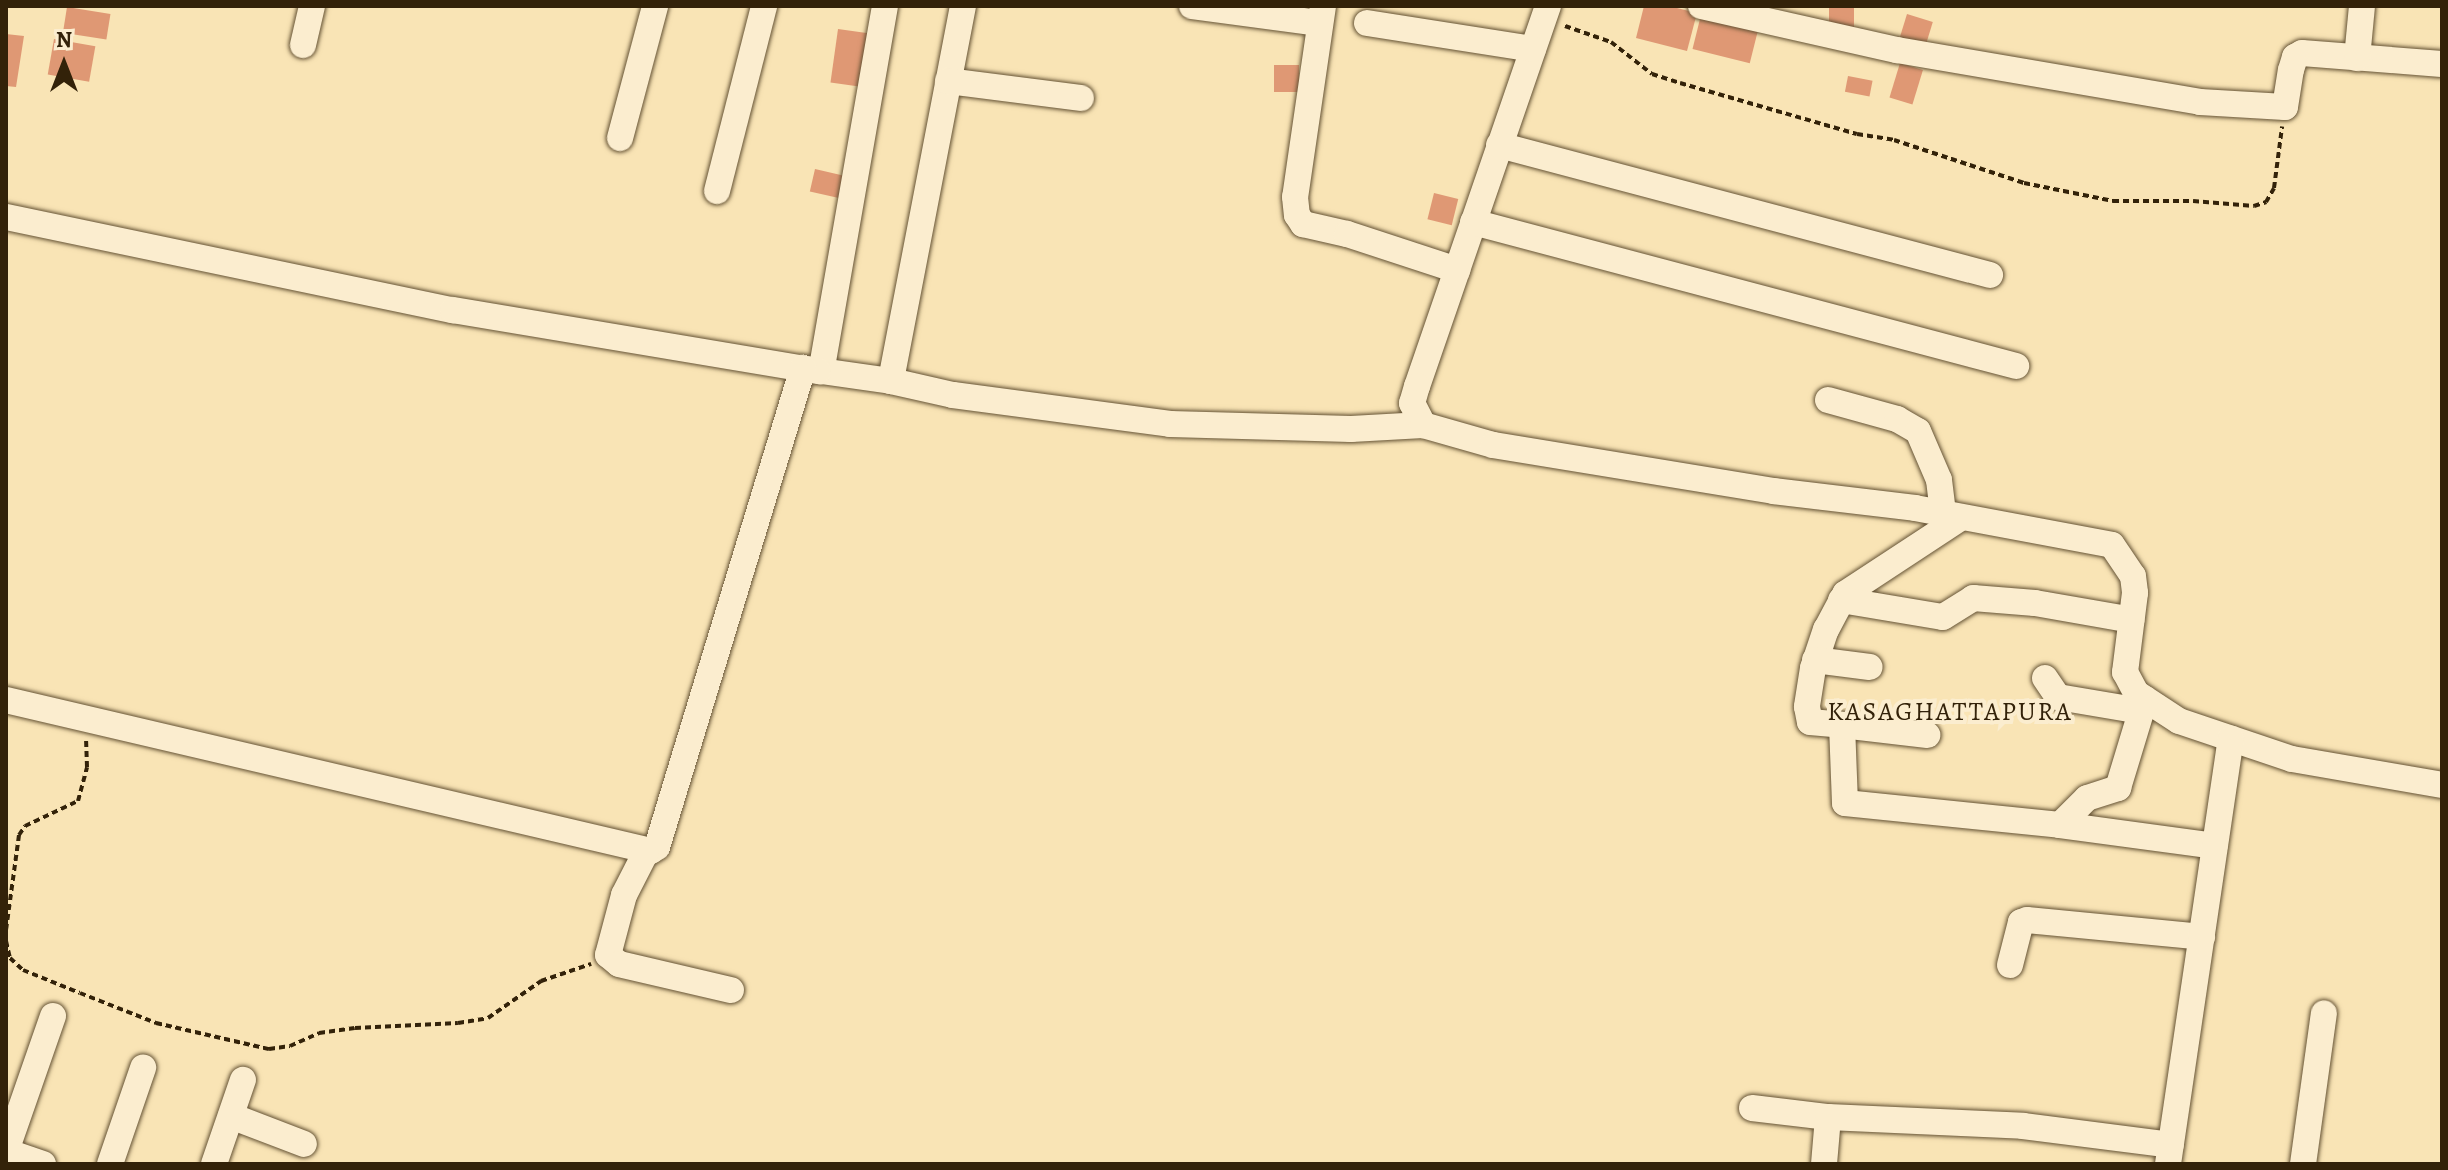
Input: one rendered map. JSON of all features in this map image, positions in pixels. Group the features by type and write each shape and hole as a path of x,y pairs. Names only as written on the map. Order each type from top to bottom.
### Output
{"street":[{"path":"303,45 312,6"},
{"path":"620,138 655,6"},
{"path":"717,191 764,6"},
{"path":"6,700 646,852 657,847 812,370 885,6"},
{"path":"891,381 963,6"},
{"path":"1192,6 1322,14 1295,197 1297,215 1303,224 1347,234 1457,270"},
{"path":"1701,6 1897,50 2200,102 2285,107 2295,57 2302,53 2442,64"},
{"path":"2357,58 2362,6"},
{"path":"1423,425 1412,403 1546,12"},
{"path":"1367,23 1533,49"},
{"path":"948,81 1081,98"},
{"path":"1499,145 1990,275"},
{"path":"6,217 453,310 891,381 953,395 1170,424 1351,429 1423,425 1493,445 1773,491 1951,516 2112,545 2133,576 2132,620 2125,672 2143,705 2118,788 2087,798 2060,825"},
{"path":"1473,222 2016,366"},
{"path":"1828,400 1897,419 1918,431 1951,516"},
{"path":"1927,735 1810,722 1807,707 1815,660 1845,594 1951,516"},
{"path":"1841,600 1943,617 1973,598 2035,603 2132,620"},
{"path":"1815,660 1870,667"},
{"path":"2045,678 2058,697 2143,705 2179,721 2292,759 2442,785"},
{"path":"1842,725 1845,803 2060,825 2215,846"},
{"path":"1752,1108 1828,1117 2023,1126 2170,1155 2231,739"},
{"path":"646,852 624,895 612,931 608,950 611,959 731,990"},
{"path":"2010,965 2021,922 2036,919 2202,937"},
{"path":"2303,1164 2324,1013"},
{"path":"43,1164 7,1154 53,1016"},
{"path":"110,1164 143,1068"},
{"path":"214,1164 243,1080"},
{"path":"231,1116 304,1144"},
{"path":"1824,1164 1828,1117"}],"path":[{"path":"1546,12 1611,42 1652,74 1857,134 1894,140 2024,183 2113,201 2193,201 2254,206 2266,202 2274,188 2285,107"},
{"path":"6,930 19,835 25,826 78,801 86,776 87,733 96,722"},
{"path":"6,941 10,958 23,970 156,1023 269,1049 355,1028 458,1023 488,1018 541,981 611,959"}],"building":[{"path":"1644,6 1669,6 1697,13 1687,51 1636,38"},
{"path":"1829,6 1854,6 1854,31 1829,31"},
{"path":"67,7 110,14 106,40 63,33"},
{"path":"1907,14 1933,22 1925,48 1899,40"},
{"path":"1701,15 1758,29 1750,63 1693,49"},
{"path":"838,29 874,34 866,87 830,82"},
{"path":"6,34 24,36 16,87 6,86"},
{"path":"54,39 95,46 89,82 48,74"},
{"path":"1900,63 1923,70 1912,104 1889,97"},
{"path":"1274,65 1299,65 1299,92 1274,92"},
{"path":"1848,76 1873,81 1869,96 1845,92"},
{"path":"815,169 846,176 841,199 810,191"},
{"path":"1434,193 1458,199 1452,225 1427,219"}],"district":[{"name":"KASAGHATTAPURA","path":"1950,712"}]}
